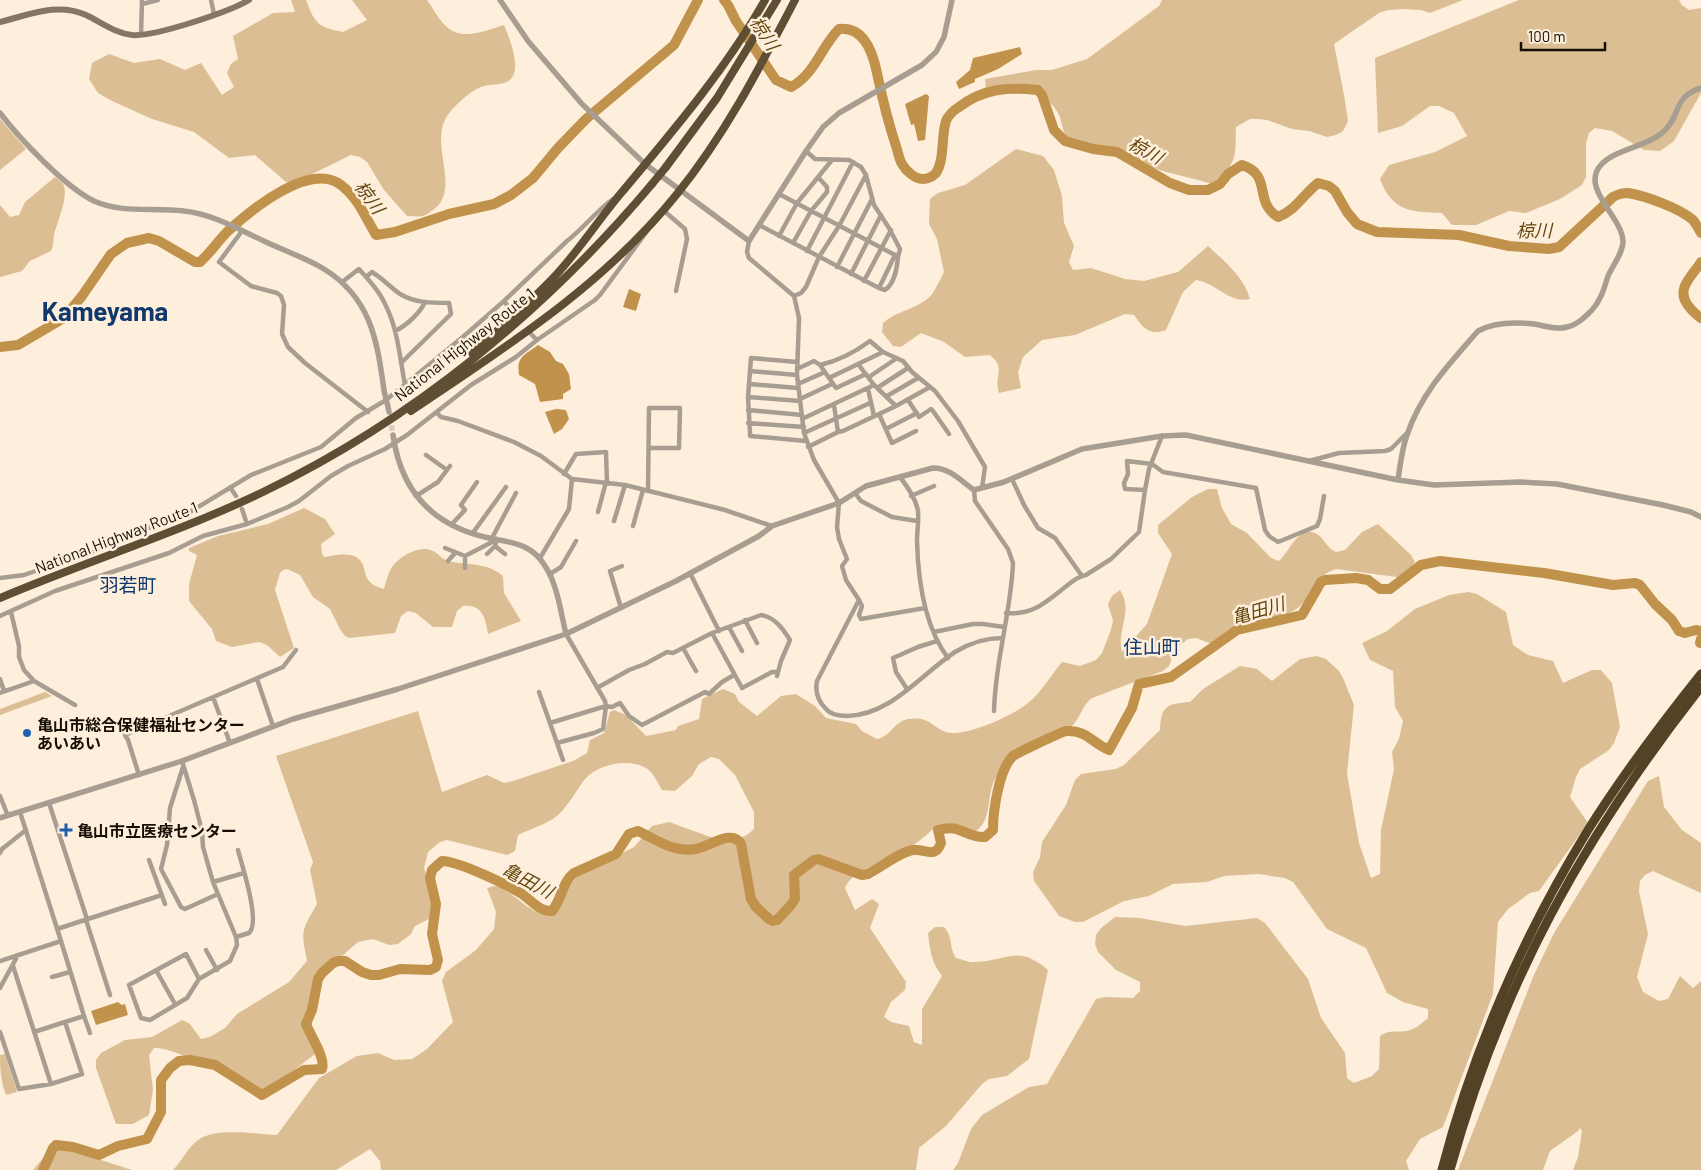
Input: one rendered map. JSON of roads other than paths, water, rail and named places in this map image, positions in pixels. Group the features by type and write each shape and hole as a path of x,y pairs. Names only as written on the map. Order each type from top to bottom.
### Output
{"highway":[{"path":"442,383 443,377 517,313 555,276 578,249 711,80 750,26 765,0"},
{"name":"National Highway Route 1","path":"0,596 152,539 263,492 325,460 372,431 442,383 518,322 567,277 609,234 666,167 723,88 777,0"},
{"path":"372,431 388,426 401,418 529,331 592,282 650,226 680,191 714,146 795,0"},
{"path":"1442,1170 1464,1094 1481,1045 1531,932 1568,865 1608,800 1654,735 1701,674"},
{"path":"1450,1170 1464,1122 1490,1047 1510,997 1539,935 1575,869 1616,804 1661,740 1701,688"}],"main road":[{"path":"0,22 41,11 69,10 87,16 124,34 141,35 230,10 249,0"}],"street":[{"path":"141,35 142,2 158,0"},
{"path":"210,0 214,14"},
{"path":"500,0 528,41 582,104 601,123 645,164 749,241"},
{"path":"925,608 861,619 859,615 862,606 843,574 842,566 847,559 839,539 837,527 839,503 818,468 806,441 797,375 799,318 794,296 749,258 747,252 749,241 823,127 839,113 922,65 936,52 946,30 952,0"},
{"path":"1398,480 1407,433 1423,399 1434,382 1478,331 1485,327 1499,324 1527,324 1554,328 1567,327 1578,322 1599,302 1623,244 1620,228 1597,191 1594,180 1601,165 1612,157 1662,133 1668,126 1682,99 1691,92 1701,88"},
{"path":"0,113 15,132 61,176 77,190 95,201 122,208 184,211 205,216 319,266 342,282 360,302 370,322 377,345 389,412"},
{"path":"806,151 815,159 842,159 853,162 866,175 872,199 900,249 879,288"},
{"path":"779,236 797,203 832,160"},
{"path":"807,251 853,162"},
{"path":"794,296 801,293 806,287 819,257 839,226 866,175"},
{"path":"793,243 810,211 827,192 827,187 818,177"},
{"path":"0,578 24,575 180,518 230,487 272,465 321,447 351,422 386,400 504,301 567,241 577,234 599,209 620,194"},
{"path":"779,194 897,256"},
{"path":"837,267 872,199"},
{"path":"663,210 685,229 687,239 676,291"},
{"path":"851,274 881,215"},
{"path":"759,225 864,281 885,290 889,288 896,274 897,256"},
{"path":"0,616 61,588 169,553 214,532 247,524 299,501 331,476 394,443 437,413 471,385 516,357 536,340 600,295 646,235 650,226"},
{"path":"240,230 219,262 251,286 280,296 284,305 282,334 288,347 305,363 368,412"},
{"path":"864,281 891,230"},
{"path":"342,282 358,269 376,288 386,306 395,331 405,384"},
{"path":"366,277 372,272 400,294 426,302 449,303 452,314 401,363"},
{"path":"504,301 512,311"},
{"path":"395,331 401,329 423,308 426,302"},
{"path":"531,334 536,340"},
{"path":"820,365 828,364 870,341 883,352 898,358 918,378 930,386 958,421 978,452 985,467 982,488"},
{"path":"829,378 883,352"},
{"path":"797,362 751,358 748,384 748,423 750,436 806,441"},
{"path":"797,368 814,361 820,365 836,388 868,376 898,358"},
{"path":"858,364 876,387 888,396 896,406"},
{"path":"748,410 802,417 876,387 908,368"},
{"path":"750,372 797,375"},
{"path":"748,384 798,386 825,372"},
{"path":"888,396 918,378"},
{"path":"748,397 800,400 832,384"},
{"path":"808,447 908,400 930,386"},
{"path":"868,389 870,403 892,443 916,431"},
{"path":"908,400 919,417 931,409 949,434"},
{"path":"748,423 804,430 870,403"},
{"path":"834,404 838,432"},
{"path":"633,526 646,490 649,408 680,408 679,448 649,448"},
{"path":"437,413 441,417 458,421 514,442 541,456 572,479 625,485 725,510 772,526"},
{"path":"886,429 917,413"},
{"path":"1308,461 1339,453 1385,451 1407,433"},
{"path":"393,435 403,474 416,496 426,508 451,525 472,534 515,542 540,558 550,574 566,634 605,701 606,706 603,729 557,743"},
{"path":"974,490 1012,479 1082,449 1162,436 1192,436 1398,480 1434,485 1521,482 1557,484 1663,505 1692,512 1701,517"},
{"path":"1006,613 1019,614 1042,605 1082,576 1111,559 1140,532 1144,490 1149,469 1162,436"},
{"path":"564,474 576,454 582,452 606,452 606,483 598,512"},
{"path":"416,496 438,482 448,468 426,455"},
{"path":"1144,490 1125,489 1124,483 1128,474 1127,462 1152,464 1163,472 1256,488 1265,530 1269,536 1278,542 1317,526 1324,496"},
{"path":"0,818 139,775 182,764 273,726 398,689 566,634 690,573 759,536 772,526 839,503 866,486 939,468 952,474 974,490 975,501 1012,558 1012,575 1001,654 994,688 994,711"},
{"path":"900,477 918,511 918,561 925,608 937,641 948,658"},
{"path":"540,558 568,509 572,479"},
{"path":"1012,479 1024,506 1038,528 1057,540 1060,547 1082,576"},
{"path":"451,525 465,510 462,505 478,482"},
{"path":"614,521 625,485"},
{"path":"911,496 934,486"},
{"path":"230,487 236,496"},
{"path":"472,534 506,487"},
{"path":"854,493 861,501 892,517 917,521"},
{"path":"445,548 465,556 494,539 516,494"},
{"path":"242,509 247,524"},
{"path":"494,539 495,546 505,554"},
{"path":"550,574 561,567 576,541"},
{"path":"487,554 495,546"},
{"path":"448,561 455,553"},
{"path":"465,556 466,568"},
{"path":"621,608 610,570 622,566"},
{"path":"690,573 719,631"},
{"path":"859,600 817,681 817,694 820,702 831,713 841,716 861,715 881,707 907,690 957,651 984,639 1002,638"},
{"path":"11,612 19,646 19,657 24,670 34,681 75,705"},
{"path":"597,688 667,652 683,648 712,633 756,616 764,615 779,624 790,642 783,656 778,674 772,672 742,688 712,633"},
{"path":"745,620 757,643"},
{"path":"934,632 973,624 1004,627"},
{"path":"729,627 742,651"},
{"path":"907,690 896,672 893,658 937,641"},
{"path":"683,648 696,671"},
{"path":"139,775 125,735 283,667 296,650"},
{"path":"550,722 606,706 612,707 620,703 629,716 642,724 705,692 709,694 722,682 734,675"},
{"path":"257,678 273,726"},
{"path":"0,679 2,692 34,681"},
{"path":"539,692 563,760"},
{"path":"213,697 230,743"},
{"path":"182,764 202,831 203,847 213,882 236,937 237,945 230,961 199,979 187,998 150,1020 141,1018 129,985 186,954 199,979"},
{"path":"182,764 170,808 167,845 161,869 181,907 185,909 218,894"},
{"path":"0,796 8,816"},
{"path":"49,803 110,995"},
{"path":"20,812 90,1033"},
{"path":"0,853 2,849 26,830"},
{"path":"236,937 251,931 253,925 248,887 238,850"},
{"path":"149,860 165,904"},
{"path":"213,882 244,873"},
{"path":"57,929 162,895"},
{"path":"0,961 60,941"},
{"path":"206,950 217,970"},
{"path":"0,988 18,955"},
{"path":"13,966 51,1084"},
{"path":"156,970 175,1004"},
{"path":"52,977 70,972"},
{"path":"34,1032 84,1016"},
{"path":"0,1032 19,1089 51,1084 82,1074 65,1022"}],"waterway":[{"name":"椋川","path":"0,347 18,345 64,318 111,254 127,243 149,238 159,241 195,262 200,262 228,231 251,212 282,191 298,183 314,179 328,179 341,185 357,202 376,235 395,232 449,214 494,204 511,195 533,178 586,119 674,45 698,0"},
{"name":"椋川","path":"724,0 776,80 791,87 799,82 812,68 839,29 848,29 861,36 873,57 900,160 908,172 920,179 931,177 936,173 941,161 946,121 955,110 987,92 1006,89 1027,89 1038,90 1042,95 1054,130 1065,141 1093,149 1117,152 1170,183 1189,190 1208,190 1220,184 1228,174 1242,165 1251,169 1257,175 1266,204 1278,217 1295,206 1318,183 1329,186 1335,191 1347,212 1357,224 1377,232 1459,235 1509,246 1549,249 1559,247 1613,197 1628,193 1653,200 1679,211 1693,220 1701,233"},
{"name":"椋川","path":"1701,262 1684,287 1683,293 1687,304 1701,318"},
{"name":"亀田川","path":"43,1170 56,1145 73,1147 99,1155 118,1146 147,1139 161,1112 161,1080 170,1068 179,1061 190,1060 215,1065 262,1095 304,1070 322,1069 323,1064 320,1053 306,1024 312,1010 318,979 333,963 338,961 345,961 362,972 371,975 379,975 400,969 430,970 436,967 438,960 432,934 436,904 430,878 432,870 442,861 483,874 522,894 540,908 552,911 570,877 574,873 616,854 629,834 638,831 666,845 688,850 701,848 726,838 732,838 741,844 751,899 756,907 773,921 777,920 795,899 794,875 814,860 818,859 862,875 868,874 897,856 909,851 936,851 941,843 938,830 952,828 978,837 985,837 993,830 994,812 1001,780 1004,770 1013,756 1066,731 1073,731 1084,735 1109,750 1132,708 1139,684 1171,677 1237,630 1302,615 1321,582 1325,580 1356,578 1368,580 1380,589 1390,589 1421,565 1440,561 1544,573 1613,585 1635,583 1640,585 1655,604 1672,620 1679,631 1685,633 1696,630 1701,631"},
{"name":"亀田川","path":"1700,643 1701,639"}],"tunnel":[{"path":"390,417 393,435"}],"place":[{"name":"亀山市総合保健福祉センター あいあい","path":"27,733"},
{"name":"亀山市立医療センター","path":"66,830"}],"district":[{"name":"Kameyama","path":"105,310"},
{"name":"羽若町","path":"128,584"},
{"name":"住山町","path":"1152,646"}]}
